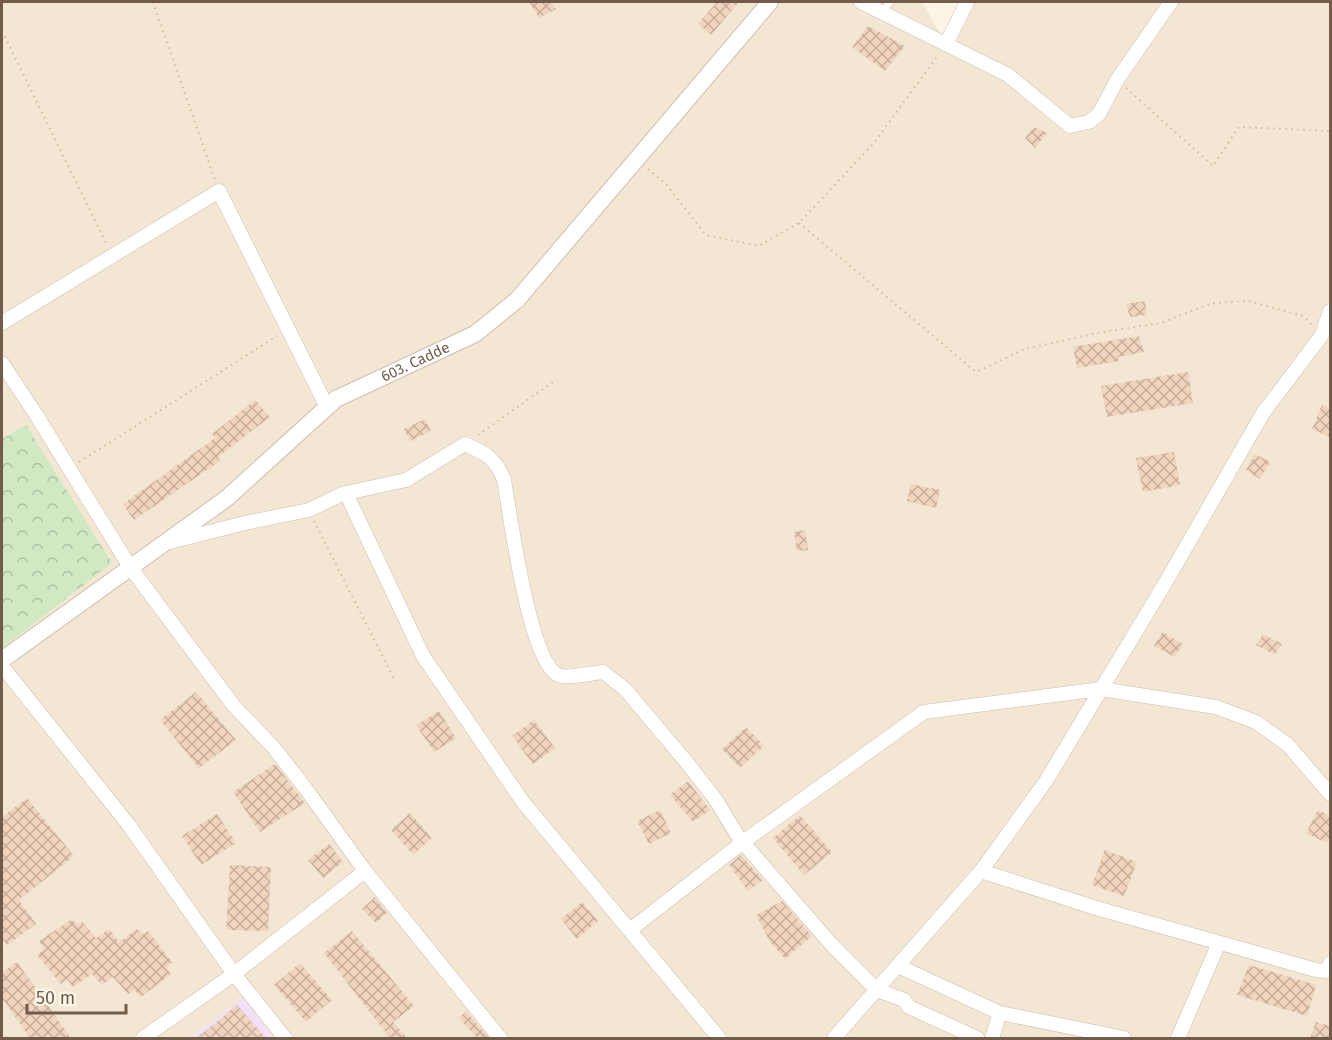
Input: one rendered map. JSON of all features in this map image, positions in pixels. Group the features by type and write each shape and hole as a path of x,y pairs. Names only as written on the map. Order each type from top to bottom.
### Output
{"street":[{"name":"603. Cadde","path":"2,660 227,498 336,399 475,334 517,300 770,2"},
{"path":"861,2 886,7 946,44 1008,75 1070,126 1089,122 1099,114 1117,80 1171,2"},
{"path":"946,44 968,2"},
{"path":"2,323 219,191 327,407"},
{"path":"834,1038 981,871 1046,780 1167,580 1263,413 1322,335 1330,311"},
{"path":"2,363 130,567 234,706 274,748 366,871 500,1038"},
{"path":"164,543 309,510 346,493 406,480 465,444 480,451 498,465 504,480 525,599 543,657 552,671 561,676 603,672 625,689 716,800 743,842 831,944 877,990 904,1000 909,1006 977,1038"},
{"path":"346,493 423,656 523,802 719,1038"},
{"path":"2,666 128,824 234,974 285,1038"},
{"path":"630,930 743,842 924,712 1101,689 1216,707 1256,722 1288,745 1330,794"},
{"path":"143,1038 234,974 366,871"},
{"path":"981,871 1096,908 1219,943 1316,970 1329,968"},
{"path":"1178,1038 1219,943"},
{"path":"898,966 1000,1014 1124,1038"},
{"path":"992,1038 1000,1014"}],"path":[{"path":"2,3 6,2"},
{"path":"153,2 219,191"},
{"path":"2,31 112,256"},
{"path":"636,160 666,184 706,235 758,246 799,223 874,143 946,44"},
{"path":"1117,80 1213,166 1239,127 1330,131"},
{"path":"799,223 976,372 1025,349 1102,332 1161,323 1212,303 1248,301 1303,316 1322,335"},
{"path":"69,468 287,330"},
{"path":"465,444 553,382"},
{"path":"309,510 394,681"}],"shaded area":[{"path":"2,2 922,2 946,44 970,2 1330,2 1330,1038 2,1038"},
{"path":"243,998 274,1038 190,1038"}],"green space":[{"path":"26,425 112,563 2,648 2,439"}],"building":[{"path":"529,2 551,2 556,9 539,18"},
{"path":"717,2 739,2 711,35 698,24"},
{"path":"868,26 905,46 885,71 852,47"},
{"path":"1034,127 1047,133 1035,148 1025,138"},
{"path":"1145,301 1147,315 1130,317 1126,304"},
{"path":"1139,336 1144,352 1118,357 1119,361 1077,368 1073,347"},
{"path":"1188,372 1193,403 1107,417 1101,386"},
{"path":"255,400 270,417 218,457 220,461 134,520 123,504 215,438 212,434"},
{"path":"1322,405 1330,408 1330,437 1312,429"},
{"path":"425,419 431,431 410,441 404,429"},
{"path":"1174,452 1180,485 1143,492 1136,458"},
{"path":"1255,454 1270,462 1260,479 1246,470"},
{"path":"911,484 940,490 936,508 907,501"},
{"path":"805,530 808,550 797,551 794,532"},
{"path":"1162,632 1183,644 1175,657 1154,646"},
{"path":"1263,634 1282,644 1275,655 1256,645"},
{"path":"196,692 236,740 199,768 160,720"},
{"path":"439,711 456,738 434,752 416,725"},
{"path":"534,720 555,748 533,764 512,736"},
{"path":"746,727 764,746 740,768 722,749"},
{"path":"275,764 305,803 260,832 233,792"},
{"path":"688,781 710,810 693,822 670,795"},
{"path":"27,798 74,856 19,900 36,924 7,945 2,938 2,817"},
{"path":"660,810 671,833 649,844 637,821"},
{"path":"1318,810 1330,816 1330,837 1327,843 1306,833"},
{"path":"410,813 432,838 413,855 391,830"},
{"path":"217,814 236,843 201,865 182,836"},
{"path":"800,815 832,852 804,875 773,838"},
{"path":"329,844 343,862 323,878 308,860"},
{"path":"1105,850 1137,862 1124,896 1092,885"},
{"path":"741,855 763,880 748,891 729,865"},
{"path":"230,865 271,867 268,931 226,930"},
{"path":"375,897 387,913 376,923 362,909"},
{"path":"782,901 812,936 785,959 770,942 756,915"},
{"path":"582,902 598,921 577,939 561,919"},
{"path":"72,919 77,925 82,922 96,938 109,929 119,942 137,929 142,935 148,931 172,962 166,968 171,974 141,997 134,990 128,994 113,977 102,985 92,974 73,987 67,979 61,984 37,955 44,949 39,941"},
{"path":"352,931 414,1006 393,1022 407,1038 390,1038 324,953"},
{"path":"17,962 71,1038 30,1038 2,998 2,973"},
{"path":"300,963 332,1000 306,1022 274,985"},
{"path":"1249,965 1316,985 1307,1016 1237,995"},
{"path":"237,1005 266,1038 197,1038"},
{"path":"466,1011 489,1038 477,1038 459,1018"},
{"path":"1316,1022 1330,1026 1330,1038 1310,1038"}]}
